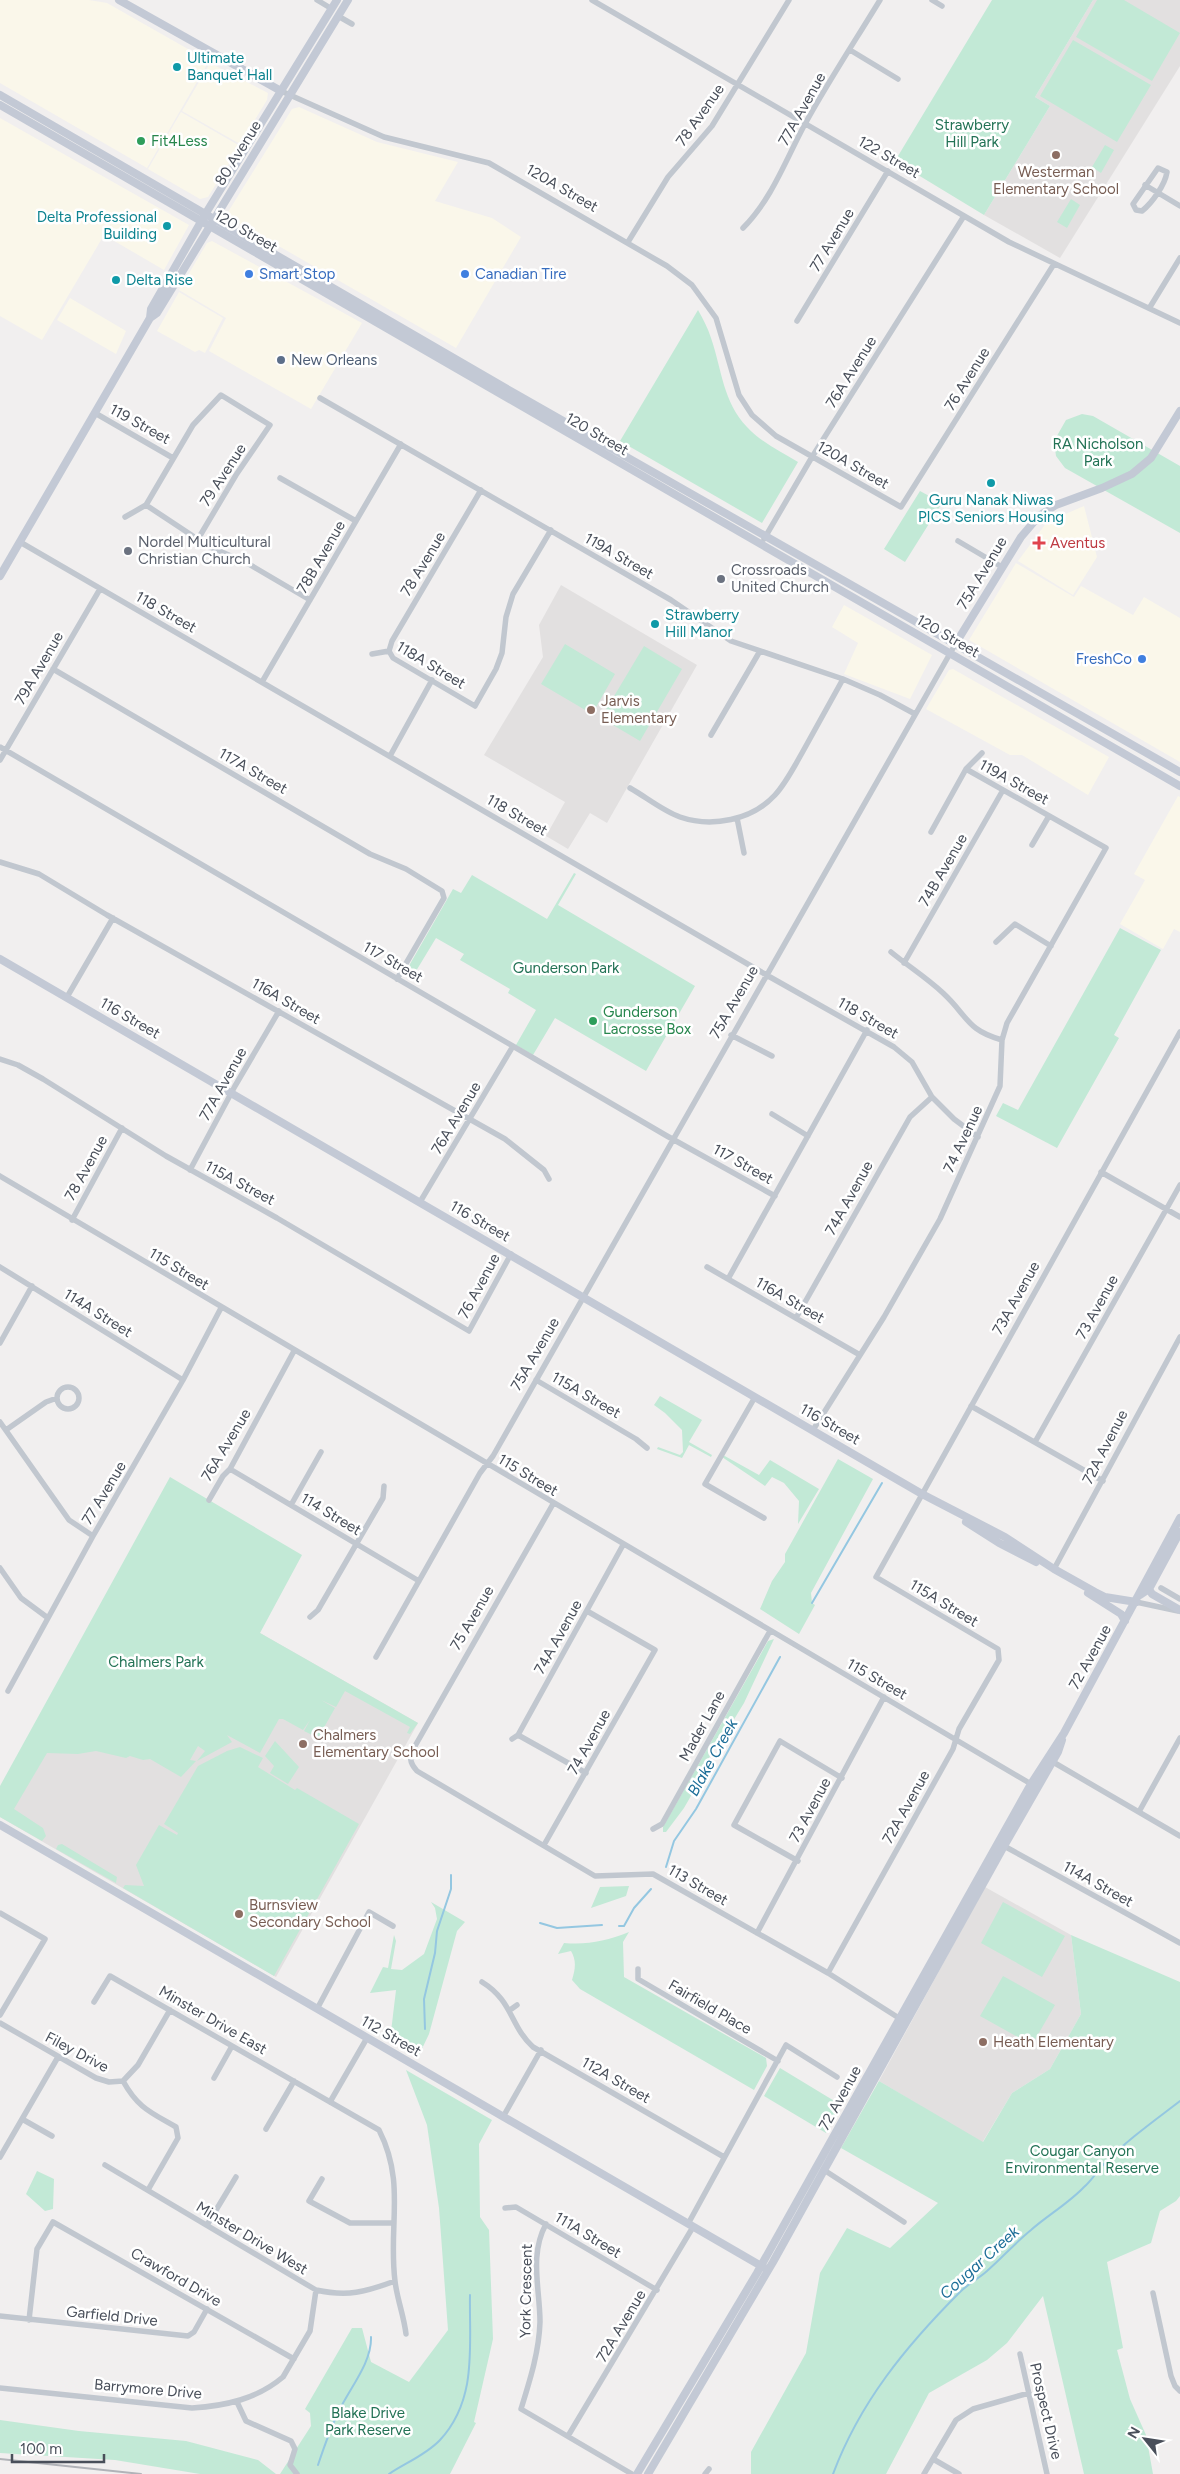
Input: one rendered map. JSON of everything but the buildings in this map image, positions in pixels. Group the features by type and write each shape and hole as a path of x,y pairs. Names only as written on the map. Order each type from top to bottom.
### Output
{"main road":[{"name":"120A Street","path":"119,0 281,91"},
{"name":"80 Avenue","path":"150,318 151,309 201,221 337,0"},
{"path":"338,16 338,6 342,0"},
{"name":"80 Avenue","path":"0,576 150,318 158,312 348,0"},
{"path":"322,42 321,35 332,15 332,9"},
{"name":"120 Street","path":"0,95 608,447 950,653 1180,786"},
{"name":"120 Street","path":"0,105 474,380 763,540 956,643 1180,772"},
{"path":"12,112 19,112 29,116 33,114"},
{"path":"38,127 43,125 59,128"},
{"path":"438,358 450,360 471,372 476,370"},
{"path":"474,380 486,380 509,393 514,393"},
{"path":"1177,421 1180,411"},
{"name":"75A Avenue","path":"956,643 1021,537 1042,514 1071,498 1124,479 1138,470 1150,458 1177,421"},
{"path":"577,438 587,439 602,448 608,447"},
{"path":"1044,708 1055,709 1084,724 1092,722"},
{"path":"1088,733 1094,733 1123,749 1127,750 1133,745"},
{"name":"116 Street","path":"0,959 813,1430 946,1508 999,1543 1054,1569 1105,1597 1138,1598"},
{"name":"72 Avenue","path":"648,2474 902,2021 1031,1784 1064,1733 1180,1518"},
{"name":"72 Avenue","path":"1138,1598 1149,1589 1180,1532"},
{"path":"1074,1580 1085,1592 1121,1614 1125,1621"},
{"path":"1149,1589 1152,1594 1180,1610"},
{"name":"72 Avenue","path":"637,2474 824,2170 902,2021 1053,1762 1064,1733"},
{"name":"112 Street","path":"0,1825 764,2268"}],"street":[{"path":"317,0 332,9"},
{"name":"122 Street","path":"592,0 1009,242 1150,307 1180,323"},
{"name":"77A Avenue","path":"743,228 754,218 788,161 805,124 880,0"},
{"path":"932,0 942,6"},
{"name":"78 Avenue","path":"628,242 668,177 705,136 786,1"},
{"path":"338,16 352,24"},
{"path":"850,50 898,79"},
{"name":"120A Street","path":"281,91 384,137 489,163 668,266 692,285 716,318 739,395 752,415 776,436 901,507"},
{"path":"1163,168 1167,172 1166,178 1158,192 1144,209 1136,210 1133,204 1145,185 1155,170 1163,168"},
{"name":"77 Avenue","path":"797,321 888,171"},
{"path":"1145,185 1180,206"},
{"name":"76A Avenue","path":"763,540 812,457 964,216"},
{"path":"1150,307 1180,258"},
{"name":"76 Avenue","path":"901,507 1054,264"},
{"name":"79 Avenue","path":"173,458 193,425 220,395 270,425 236,475 198,539"},
{"name":"119A Street","path":"320,398 671,600 731,641 843,680 880,695 915,714"},
{"name":"119 Street","path":"95,413 173,458"},
{"name":"78B Avenue","path":"262,682 400,444"},
{"path":"126,517 146,505 173,458"},
{"path":"280,478 356,521"},
{"name":"78 Avenue","path":"389,652 392,641 481,490"},
{"path":"146,505 198,539 247,563 310,600"},
{"name":"118A Street","path":"372,654 389,652 393,658 475,706 496,669 502,653 506,617 514,594 551,530"},
{"path":"958,540 1002,567"},
{"name":"118 Street","path":"20,542 765,975 867,1030 894,1047 912,1062 932,1097 954,1119 978,1137"},
{"name":"79A Avenue","path":"0,760 3,749 100,589"},
{"name":"75A Avenue","path":"376,1657 584,1297 765,975 956,643"},
{"path":"711,735 760,651"},
{"name":"117A Street","path":"53,669 370,854 406,870 442,891 444,898 397,979"},
{"path":"390,756 432,680"},
{"path":"630,788 679,816 713,822 738,818 755,811 775,795 789,776 843,680"},
{"name":"117 Street","path":"3,749 672,1139 774,1196"},
{"path":"931,832 966,770 982,753"},
{"name":"119A Street","path":"966,770 1106,848"},
{"name":"74B Avenue","path":"904,963 1003,790"},
{"name":"119A Street","path":"1032,845 1049,816"},
{"path":"738,818 744,852"},
{"name":"74 Avenue","path":"813,1430 860,1355 940,1219 1000,1086 1002,1040 1007,1023 1106,848"},
{"name":"116A Street","path":"0,862 39,874 113,918 505,1139 544,1170 549,1179"},
{"path":"68,997 113,918"},
{"path":"996,942 1014,924 1051,946"},
{"path":"891,952 943,993 973,1028 983,1035 1002,1040"},
{"name":"77A Avenue","path":"190,1170 279,1011"},
{"path":"728,1279 867,1030"},
{"name":"73A Avenue","path":"876,1577 1180,1032"},
{"path":"731,1035 772,1056"},
{"name":"76A Avenue","path":"420,1202 513,1046"},
{"name":"115A Street","path":"0,1059 18,1065 43,1079 190,1170 277,1218 469,1331"},
{"name":"74A Avenue","path":"796,1318 910,1117 932,1097"},
{"path":"772,1114 808,1136"},
{"name":"78 Avenue","path":"72,1220 122,1128"},
{"path":"1101,1172 1180,1217"},
{"name":"115 Street","path":"0,1176 294,1352 1031,1784"},
{"name":"73 Avenue","path":"1035,1442 1180,1185"},
{"name":"76 Avenue","path":"469,1331 510,1254"},
{"name":"114A Street","path":"0,1267 183,1380"},
{"name":"116A Street","path":"707,1268 860,1355"},
{"path":"0,1344 32,1286"},
{"name":"77 Avenue","path":"8,1691 93,1536 183,1380 221,1308"},
{"name":"72A Avenue","path":"1054,1569 1103,1480 1137,1412 1180,1337"},
{"name":"76A Avenue","path":"209,1500 223,1476 230,1469 294,1352"},
{"name":"115A Street","path":"536,1380 636,1439 647,1448"},
{"path":"756,1397 705,1484 764,1518"},
{"path":"6,1430 46,1402 57,1398"},
{"path":"971,1406 1103,1480"},
{"path":"0,1422 69,1520 93,1536"},
{"path":"291,1505 321,1452"},
{"name":"114 Street","path":"230,1469 419,1581"},
{"path":"310,1617 318,1610 383,1498 384,1486"},
{"name":"75 Avenue","path":"415,1746 552,1504"},
{"name":"74A Avenue","path":"512,1739 518,1734 623,1545"},
{"path":"0,1568 21,1598 48,1618"},
{"name":"115A Street","path":"876,1577 998,1649"},
{"path":"1161,1588 1180,1599"},
{"name":"116 Street","path":"1138,1598 1180,1610"},
{"name":"74 Avenue","path":"544,1846 654,1650 587,1611"},
{"name":"Mader Lane","path":"653,1829 662,1824 770,1631"},
{"name":"72A Avenue","path":"828,1973 957,1740 959,1729 999,1660 998,1649"},
{"name":"73 Avenue","path":"757,1933 798,1861 884,1698"},
{"path":"518,1734 586,1773"},
{"path":"1140,1810 1180,1738"},
{"path":"798,1861 734,1825 780,1741 842,1778"},
{"name":"113 Street","path":"415,1746 410,1756 411,1764 417,1771 595,1876 653,1874 828,1973 902,2021"},
{"path":"1053,1762 1140,1810 1180,1836"},
{"path":"1031,1784 1031,1800"},
{"name":"114A Street","path":"1004,1846 1180,1943"},
{"path":"317,2009 369,1912 393,1926"},
{"path":"0,1913 45,1939 0,2015"},
{"name":"Fairfield Place","path":"638,1969 638,1979 778,2061"},
{"name":"Minster Drive East","path":"94,2002 110,1976 379,2130 388,2147 396,2188 394,2223 395,2281 406,2334"},
{"name":"112A Street","path":"482,1982 503,1999 527,2042 724,2158"},
{"path":"510,2010 517,2005"},
{"name":"Filey Drive","path":"0,2023 96,2078 108,2082 123,2081 138,2065 170,2010"},
{"path":"330,2102 367,2038"},
{"name":"72A Avenue","path":"568,2436 657,2290 724,2158 786,2045 837,2077"},
{"path":"214,2078 232,2046"},
{"path":"503,2117 541,2050"},
{"path":"0,2157 58,2057"},
{"path":"123,2081 133,2100 147,2111 176,2127 178,2138 148,2190"},
{"path":"266,2129 294,2081"},
{"path":"22,2119 52,2136"},
{"name":"Minster Drive West","path":"105,2165 316,2290 336,2294 352,2294 395,2281"},
{"path":"824,2170 904,2222"},
{"path":"207,2225 236,2177"},
{"path":"322,2179 309,2201 350,2223 394,2223"},
{"name":"111A Street","path":"505,2208 516,2206 657,2290"},
{"name":"Crawford Drive","path":"29,2320 37,2249 53,2222 62,2225 294,2359"},
{"name":"York Crescent","path":"546,2224 540,2235 536,2253 540,2321 537,2353 521,2409 632,2474"},
{"name":"Barrymore Drive","path":"0,2388 192,2408 221,2406 237,2402 276,2383 294,2359 310,2331 316,2290"},
{"path":"1153,2293 1171,2376 1175,2386 1180,2391"},
{"name":"Garfield Drive","path":"0,2316 188,2336 194,2332 207,2310"},
{"name":"Prospect Drive","path":"1020,2354 1047,2474"},
{"path":"924,2474 958,2419 973,2409 1029,2393"},
{"path":"237,2402 246,2421 291,2441 294,2449 290,2465 297,2474"},
{"path":"933,2459 959,2474"}],"shaded area":[{"path":"0,0 89,0 107,3 209,61 147,168 0,83"},
{"path":"1093,0 1180,0 1180,66 1060,258 984,215 1050,106 1035,97"},
{"path":"210,63 268,93 267,100 240,144 182,111"},
{"path":"299,107 377,142 458,162 435,201 492,218 521,237 456,348 230,218 228,212 292,109"},
{"path":"181,112 240,146 208,197 200,199 148,169"},
{"path":"0,118 189,225 164,270 104,235 42,340 0,316"},
{"path":"212,241 362,323 311,409 209,351 226,318 179,290 207,243"},
{"path":"179,292 223,318 205,353 199,350 195,352 157,331"},
{"path":"70,298 126,331 116,354 57,320"},
{"path":"1084,506 1097,557 1073,595 1018,561 1047,522"},
{"path":"1016,563 1074,597 1081,586 1133,615 1144,597 1180,618 1180,762 969,640"},
{"name":"Jarvis Elementary","path":"561,585 697,665 607,823 590,813 568,849 546,836 565,802 484,755 543,657 539,625"},
{"path":"844,605 932,655 910,699 844,674 858,643 832,627"},
{"path":"953,669 1109,757 1088,795 1022,755 1010,755 926,709 949,670"},
{"path":"1178,796 1180,797 1180,932 1174,929 1163,949 1120,924 1145,880 1134,874"},
{"path":"260,1633 418,1723 276,1977 0,1817 26,1740"},
{"name":"Heath Elementary","path":"985,1887 1071,1935 1081,2014 1050,2069 1012,2093 982,2143 879,2081"}],"green space":[{"name":"Strawberry Hill Park","path":"992,0 1093,0 1035,97 1050,106 984,215 895,161"},
{"path":"1097,0 1124,0 1180,33 1152,81 1076,37"},
{"path":"1073,40 1151,85 1117,142 1040,96"},
{"path":"1105,145 1114,150 1101,173 1092,167"},
{"path":"1071,199 1080,205 1067,228 1057,222"},
{"path":"698,310 710,334 728,396 739,417 758,437 798,462 762,523 620,441"},
{"name":"RA Nicholson Park","path":"1082,414 1093,416 1180,466 1180,533 1065,468 1056,456 1054,441 1066,420"},
{"path":"920,491 942,503 905,562 884,549"},
{"path":"565,644 615,674 592,714 541,684"},
{"path":"644,646 682,669 640,741 601,718"},
{"name":"Gunderson Park","path":"574,873 576,874 558,905 695,986 646,1071 555,1018 533,1055 516,1045 536,1010 508,993 510,989 460,960 464,954 436,938 413,976 406,971 453,889 461,893 472,875 547,919"},
{"path":"1120,928 1161,950 1114,1035 1119,1038 1057,1148 996,1116 1003,1103 1018,1110"},
{"path":"660,1396 702,1420 689,1442 712,1455 711,1457 689,1445 682,1458 657,1449 658,1447 680,1455 683,1452 682,1430 654,1405"},
{"path":"723,1455 759,1475 770,1460 819,1489 798,1524 799,1501 784,1483 772,1477 765,1486 722,1457"},
{"path":"838,1459 873,1479 811,1593 812,1603 815,1605 799,1634 760,1609 772,1581 785,1562 785,1554"},
{"name":"Chalmers Park","path":"170,1477 302,1555 260,1633 418,1723 410,1734 407,1733 410,1727 345,1691 336,1707 321,1700 335,1708 318,1738 304,1731 310,1720 303,1730 283,1719 279,1719 260,1753 227,1735 232,1742 197,1761 205,1751 198,1746 190,1760 196,1761 181,1777 150,1759 143,1760 130,1756 126,1758 96,1751 78,1754 47,1753 14,1809 43,1828 46,1836 42,1841 0,1817 0,1786"},
{"path":"774,1639 744,1703 730,1726 719,1739 703,1775 684,1808 666,1832 663,1832 663,1827 768,1641"},
{"path":"275,1741 299,1767 288,1784 270,1773 274,1766 265,1756"},
{"path":"240,1747 263,1758 258,1767 295,1790 297,1788 359,1824 274,1976 123,1888 125,1885 144,1886 136,1865 159,1825 177,1835 178,1833 164,1824 198,1766 227,1751"},
{"path":"62,1844 117,1877 116,1883 56,1849 58,1845"},
{"path":"629,1886 626,1896 591,1908 600,1887"},
{"path":"431,1902 465,1922 457,1931 429,2034 419,2055 390,2040 396,1990 370,1993 383,1967 388,1968 394,1935 396,1941 391,1969 402,1970 424,1954 437,1919 435,1908"},
{"path":"1003,1902 1065,1936 1042,1977 981,1943"},
{"path":"629,1932 623,1942 624,1977 766,2058 767,2066 754,2090 580,1989 572,1980 575,1965 571,1951 558,1954 564,1943 597,1942"},
{"name":"Cougar Canyon Environmental Reserve","path":"1071,1935 1180,1982 1180,2196 1176,2201 1160,2211 1151,2243 1107,2262 1123,2348 1117,2350 1130,2399 1146,2435 1153,2474 1084,2474 1043,2296 1007,2343 987,2360 929,2393 886,2474 751,2474 751,2452 806,2353 820,2273 847,2228 890,2248 938,2203 841,2148 879,2081 983,2142 1012,2093 1050,2069 1081,2014"},
{"path":"1003,1976 1055,2005 1032,2045 980,2016"},
{"path":"780,2068 841,2105 826,2133 764,2096"},
{"name":"Blake Drive Park Reserve","path":"406,2070 492,2120 479,2144 480,2217 489,2230 493,2339 474,2422 476,2423 450,2474 280,2474 311,2426 310,2413 305,2409 352,2328 362,2328 371,2362 409,2382 448,2330 439,2208 427,2125"},
{"path":"37,2171 54,2179 53,2209 45,2211 26,2194"},
{"path":"0,2420 79,2431 186,2441 258,2460 276,2474 200,2474 115,2460 0,2453"}],"waterway":[{"name":"Blake Creek","path":"812,1603 882,1483"},
{"name":"Blake Creek","path":"666,1867 674,1841 696,1809 780,1657"},
{"name":"Blake Creek","path":"425,2029 424,1999 435,1953 437,1931 451,1889 451,1875"},
{"name":"Blake Creek","path":"619,1926 624,1926 634,1908 651,1889"},
{"name":"Blake Creek","path":"540,1923 557,1928 602,1925"},
{"name":"Cougar Creek","path":"833,2474 857,2423 886,2376 940,2312 963,2289 987,2271 1025,2235 1078,2193 1122,2147 1180,2101"},
{"name":"Blake Creek","path":"389,2474 422,2454 440,2440 452,2424 461,2407 469,2371 470,2295"},
{"path":"318,2465 336,2418 364,2366 368,2356 371,2337"}],"railway":[{"path":"0,2459 141,2474"}],"place":[{"name":"Ultimate Banquet Hall","path":"177,67"},
{"name":"Fit4Less","path":"141,141"},
{"name":"Westerman Elementary School","path":"1056,155"},
{"name":"Delta Professional Building","path":"167,226"},
{"name":"Smart Stop","path":"249,274"},
{"name":"Canadian Tire","path":"465,274"},
{"name":"Delta Rise","path":"116,280"},
{"name":"New Orleans","path":"281,360"},
{"name":"Guru Nanak Niwas PICS Seniors Housing","path":"991,483"},
{"name":"Aventus","path":"1039,543"},
{"name":"Nordel Multicultural Christian Church","path":"128,551"},
{"name":"Crossroads United Church","path":"721,579"},
{"name":"Strawberry Hill Manor","path":"655,624"},
{"name":"FreshCo","path":"1142,659"},
{"name":"Jarvis Elementary","path":"591,710"},
{"name":"Gunderson Lacrosse Box","path":"593,1021"},
{"name":"Chalmers Elementary School","path":"303,1744"},
{"name":"Burnsview Secondary School","path":"239,1914"},
{"name":"Heath Elementary","path":"983,2042"}]}
